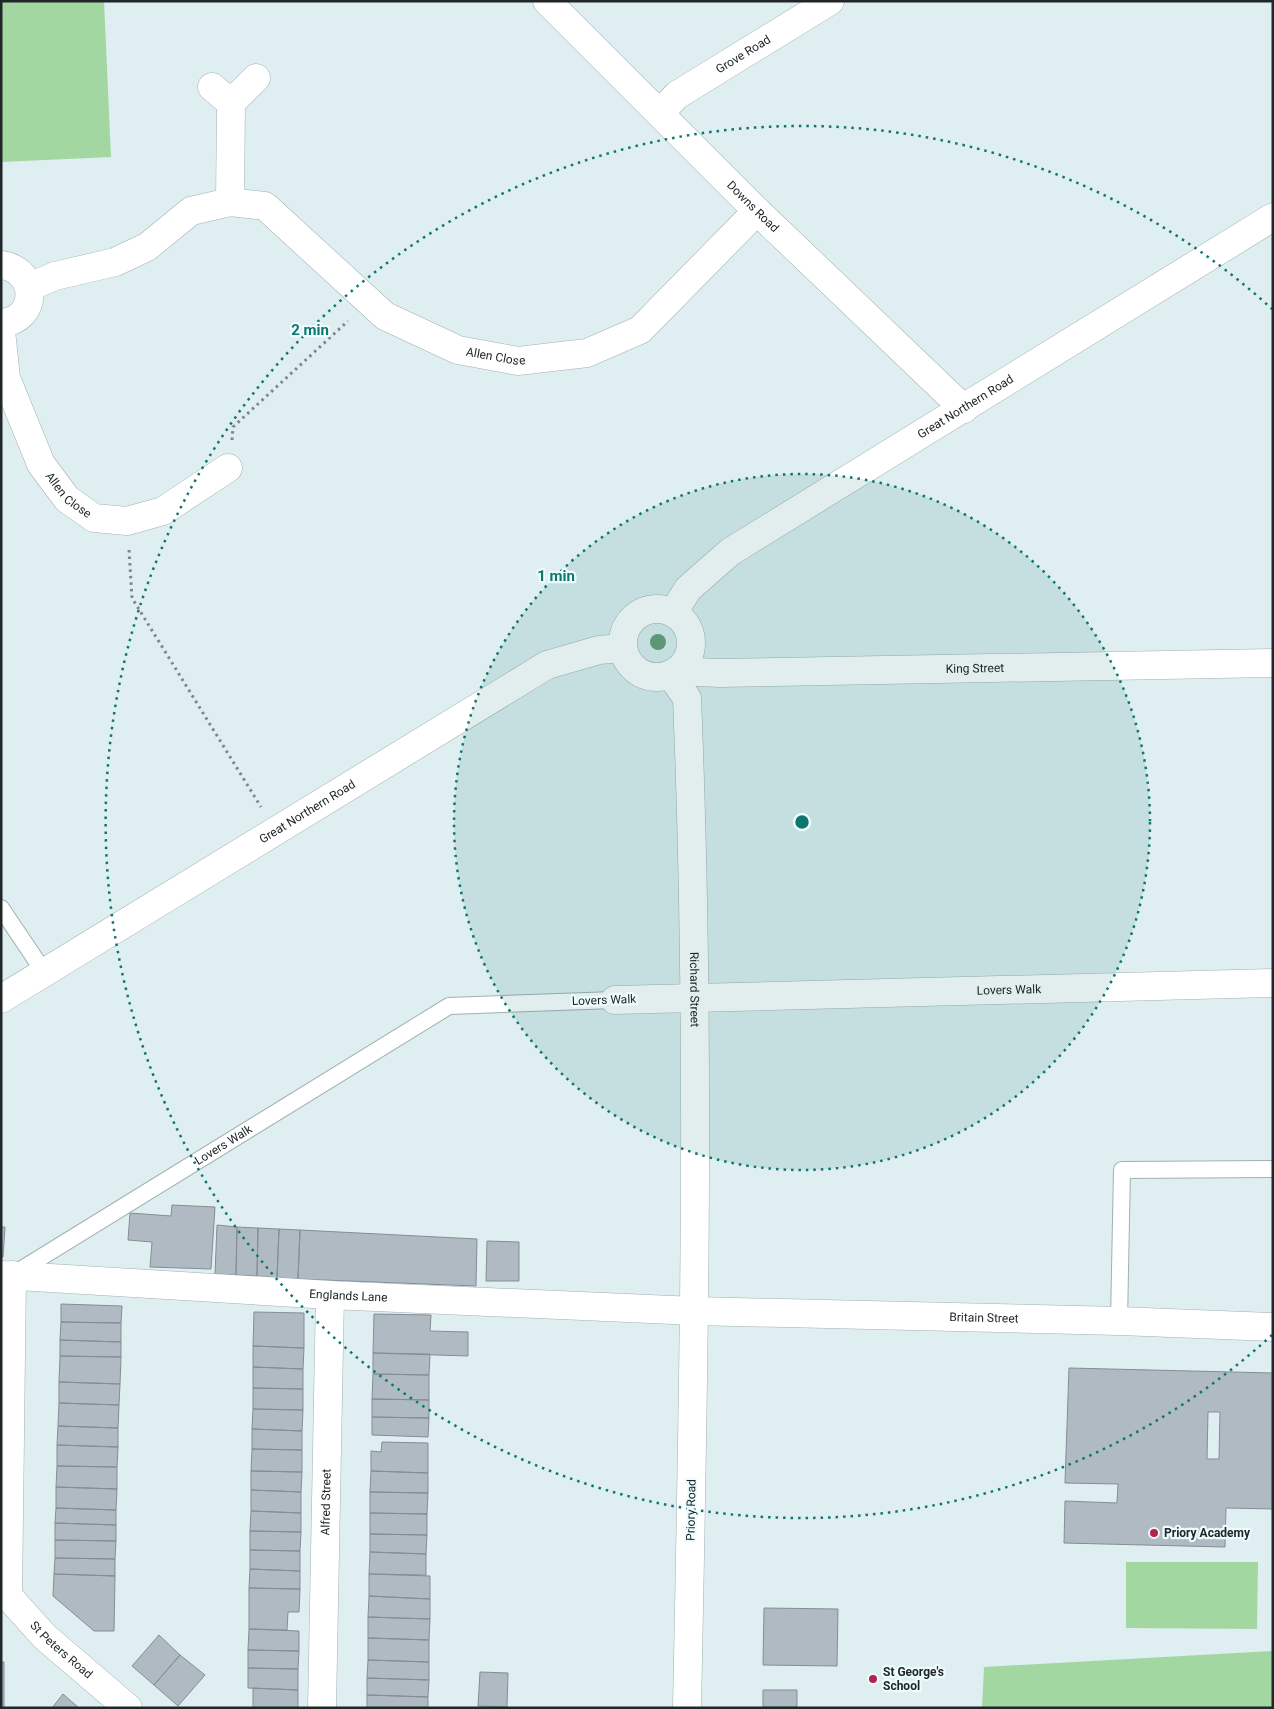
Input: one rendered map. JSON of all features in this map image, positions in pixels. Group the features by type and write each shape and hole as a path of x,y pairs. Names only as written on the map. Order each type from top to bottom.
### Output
{"street":[{"name":"Downs Road","path":"547,1 757,211 964,409"},
{"name":"Grove Road","path":"660,112 677,95 830,1"},
{"path":"230,202 221,95 256,78"},
{"name":"Allen Close","path":"29,286 55,276 115,262 147,247 192,211 230,202 265,206 385,316 458,350 518,361 587,353 640,330 757,211"},
{"name":"Great Northern Road","path":"673,613 688,588 730,552 1273,217"},
{"path":"1,266 12,267 20,273 29,286 30,298 24,312 16,318 1,323"},
{"name":"Allen Close","path":"1,331 6,378 40,464 67,500 94,518 126,521 163,511 228,468"},
{"path":"652,609 673,613 682,620 688,630 691,641 689,653 684,663 673,673 650,676 638,672 629,663 622,648 624,632 634,617 652,609"},
{"name":"Great Northern Road","path":"1,999 548,665 599,650 622,648"},
{"name":"King Street","path":"673,673 1273,663"},
{"name":"Richard Street","path":"673,673 687,698 694,997 695,1311"},
{"name":"Lovers Walk","path":"615,1000 1273,983"},
{"path":"5,1601 7,1275"},
{"name":"Englands Lane","path":"7,1275 330,1295 695,1311"},
{"name":"Alfred Street","path":"322,1708 330,1295"},
{"name":"Britain Street","path":"695,1311 1119,1321 1273,1327"},
{"name":"Priory Road","path":"687,1708 695,1311"},
{"name":"St Peters Road","path":"5,1601 128,1708"}],"lane":[{"path":"1,908 44,972"},
{"name":"Lovers Walk","path":"7,1275 449,1006 615,1000"},
{"path":"1119,1321 1122,1170 1273,1169"}],"path":[{"path":"228,468 233,427 368,302"},
{"path":"126,521 132,598 265,814"}],"green space":[{"path":"1,1 104,1 111,157 1,162"},
{"path":"1126,1562 1258,1562 1257,1629 1126,1628"},
{"path":"1273,1651 1273,1708 982,1708 984,1667"}],"building":[{"path":"172,1205 215,1207 211,1269 150,1267 152,1242 128,1240 130,1213 171,1216"},
{"path":"217,1225 237,1227 236,1275 215,1274"},
{"path":"1,1227 5,1227 3,1257 1,1257"},
{"path":"237,1227 258,1228 257,1276 236,1275"},
{"path":"258,1228 279,1229 277,1278 257,1276"},
{"path":"279,1229 300,1230 298,1279 277,1278"},
{"path":"300,1230 477,1239 476,1286 298,1279"},
{"path":"487,1241 519,1242 519,1281 486,1281"},
{"path":"61,1304 122,1306 121,1323 61,1322"},
{"path":"254,1312 304,1313 304,1348 253,1346"},
{"path":"374,1314 431,1315 430,1331 468,1332 468,1356 373,1353"},
{"path":"61,1322 121,1323 121,1342 60,1340"},
{"path":"60,1340 121,1342 121,1357 60,1356"},
{"path":"253,1346 304,1348 303,1369 253,1367"},
{"path":"373,1353 430,1354 429,1375 373,1374"},
{"path":"60,1356 121,1357 120,1384 59,1382"},
{"path":"253,1367 303,1369 303,1389 253,1388"},
{"path":"1069,1368 1273,1373 1273,1509 1226,1508 1225,1547 1064,1543 1065,1501 1117,1503 1118,1484 1065,1483","holes":["1208,1412 1220,1412 1219,1459 1207,1459"]},
{"path":"373,1374 429,1375 429,1400 372,1399"},
{"path":"59,1382 120,1384 119,1405 59,1403"},
{"path":"253,1388 303,1389 303,1410 253,1409"},
{"path":"372,1399 429,1400 429,1418 372,1417"},
{"path":"59,1403 119,1405 118,1428 58,1426"},
{"path":"253,1409 303,1410 302,1431 252,1429"},
{"path":"372,1417 429,1418 428,1437 372,1435"},
{"path":"58,1426 118,1428 118,1447 57,1445"},
{"path":"252,1429 302,1431 302,1450 252,1449"},
{"path":"382,1442 428,1443 428,1473 371,1471 371,1451 381,1452"},
{"path":"57,1445 118,1447 117,1467 57,1466"},
{"path":"252,1449 302,1450 302,1472 251,1471"},
{"path":"57,1466 117,1467 117,1489 56,1487"},
{"path":"251,1471 302,1472 301,1492 251,1490"},
{"path":"371,1471 428,1473 428,1493 370,1492"},
{"path":"56,1487 117,1489 116,1510 56,1508"},
{"path":"251,1490 301,1492 301,1513 251,1511"},
{"path":"370,1492 428,1493 427,1514 370,1513"},
{"path":"56,1508 116,1510 116,1525 55,1523"},
{"path":"251,1511 301,1513 301,1532 250,1531"},
{"path":"370,1513 427,1514 427,1535 370,1534"},
{"path":"55,1523 116,1525 116,1541 55,1540"},
{"path":"250,1531 301,1532 300,1551 250,1550"},
{"path":"370,1534 427,1535 426,1554 370,1552"},
{"path":"55,1540 116,1541 115,1559 55,1558"},
{"path":"250,1550 300,1551 300,1571 250,1569"},
{"path":"370,1552 426,1554 426,1575 369,1574"},
{"path":"55,1558 115,1559 115,1576 54,1574"},
{"path":"250,1569 300,1571 300,1589 249,1588"},
{"path":"54,1574 115,1576 114,1631 94,1631 53,1596"},
{"path":"369,1574 430,1576 430,1599 369,1596"},
{"path":"249,1588 300,1589 299,1612 288,1612 287,1630 249,1629"},
{"path":"369,1596 430,1599 430,1619 368,1617"},
{"path":"764,1608 838,1609 837,1666 763,1665"},
{"path":"368,1617 430,1619 429,1640 368,1638"},
{"path":"249,1629 299,1631 299,1651 248,1650"},
{"path":"159,1635 180,1655 154,1685 132,1666"},
{"path":"368,1638 429,1640 429,1662 368,1660"},
{"path":"248,1650 299,1651 298,1669 248,1668"},
{"path":"180,1655 205,1675 178,1706 154,1685"},
{"path":"368,1660 429,1662 429,1680 367,1678"},
{"path":"1,1662 4,1662 4,1708 1,1708"},
{"path":"248,1668 298,1669 298,1690 248,1688"},
{"path":"480,1672 508,1673 507,1707 478,1706"},
{"path":"367,1678 429,1680 428,1697 367,1695"},
{"path":"253,1688 298,1690 298,1708 253,1708"},
{"path":"763,1690 797,1690 797,1707 763,1707"},
{"path":"63,1694 79,1708 52,1708"},
{"path":"367,1695 428,1697 428,1708 367,1708"}],"place":[{"name":"Priory Academy","path":"1154,1533"},
{"name":"St George's School","path":"873,1679"}]}
